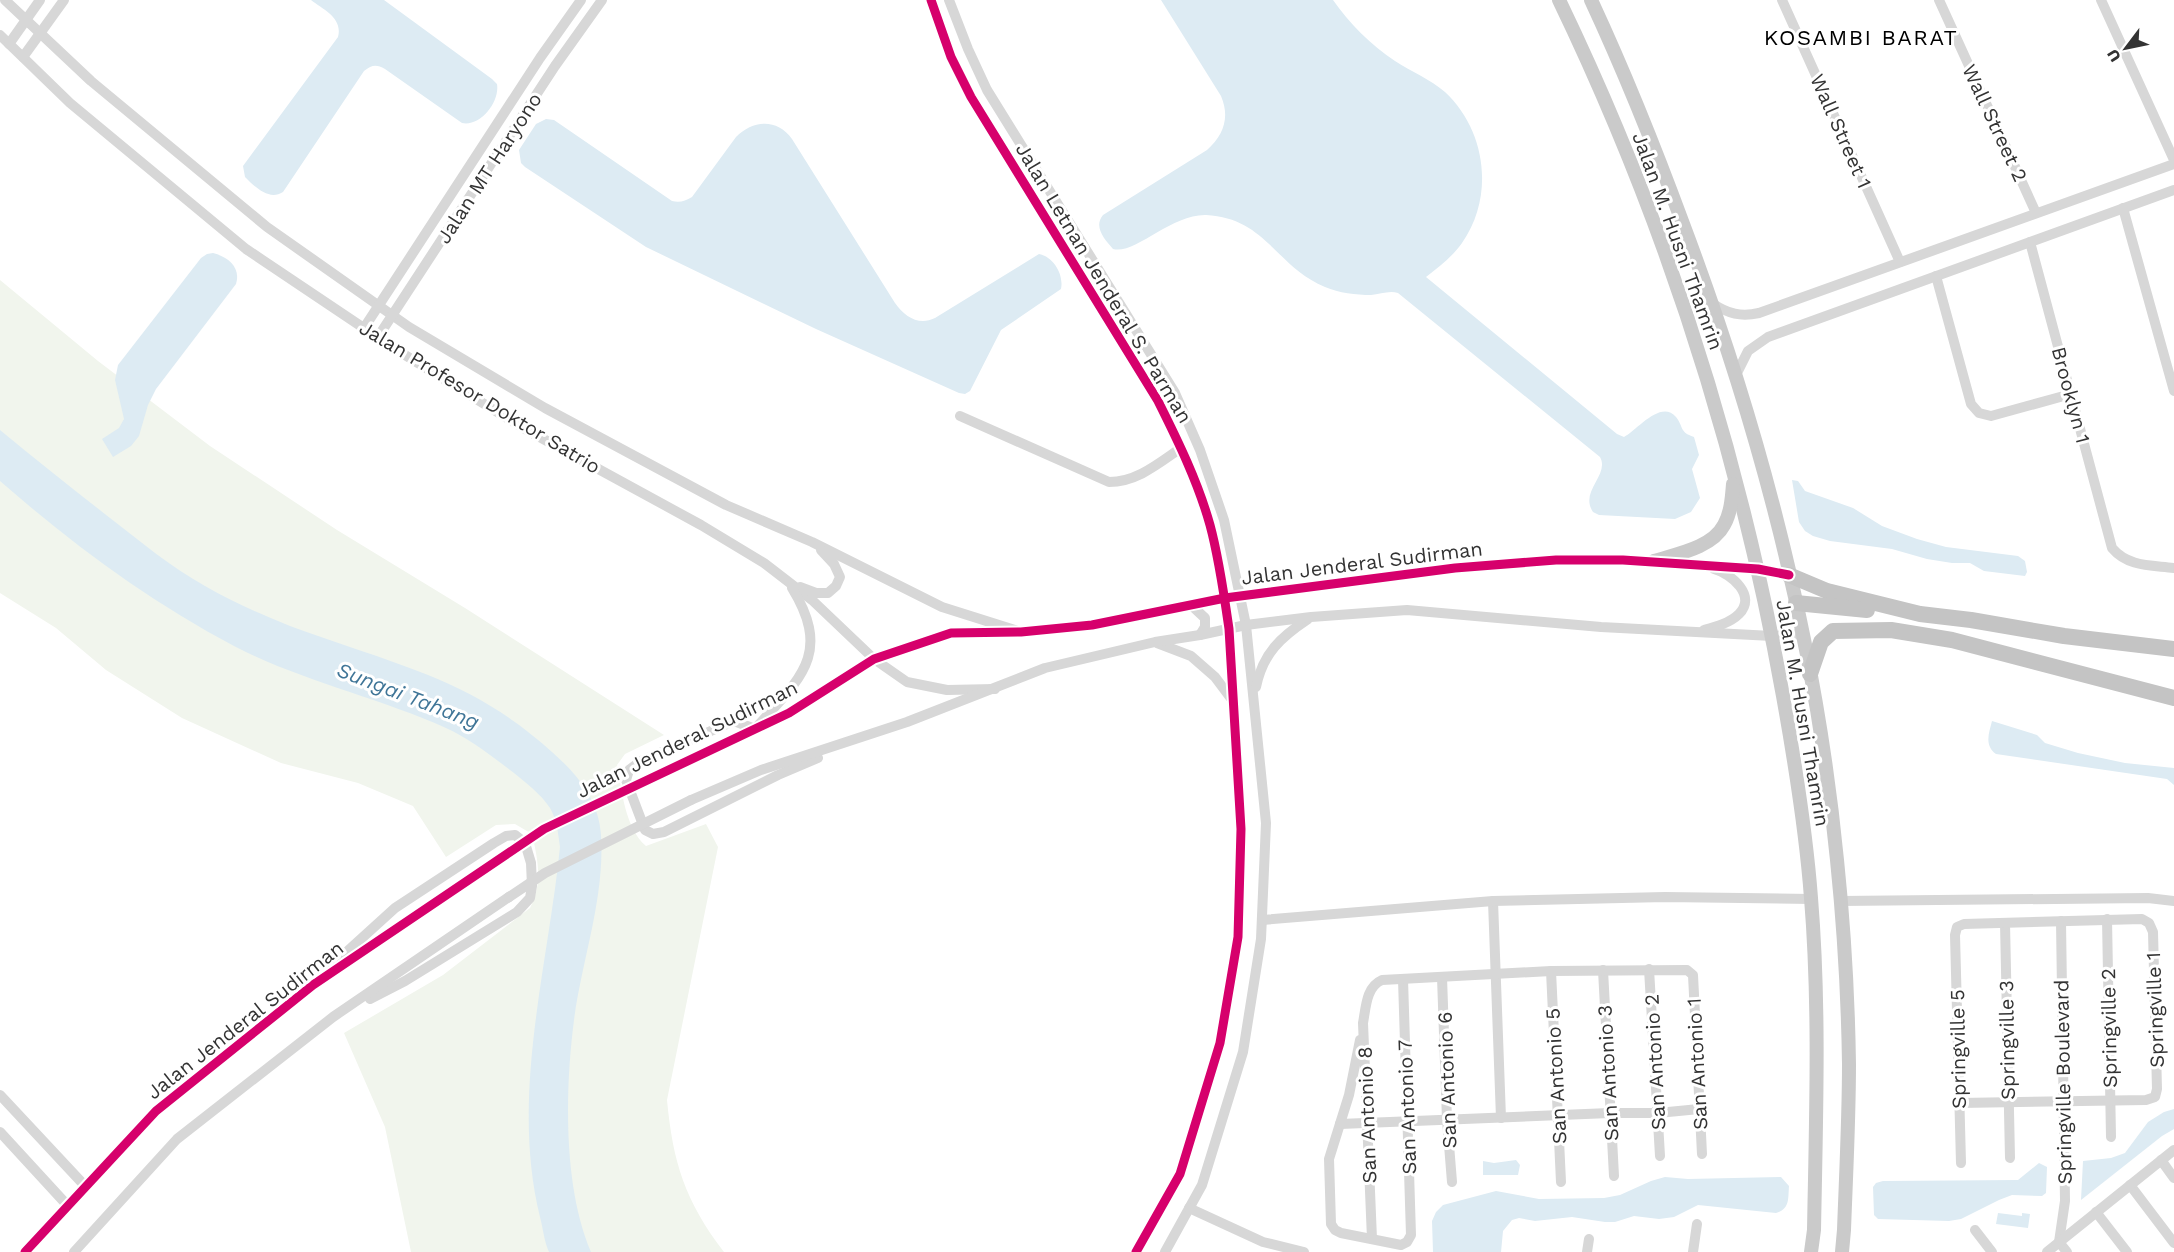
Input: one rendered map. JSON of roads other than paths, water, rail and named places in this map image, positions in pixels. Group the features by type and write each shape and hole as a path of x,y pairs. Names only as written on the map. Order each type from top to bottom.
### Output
{"highway":[{"path":"1789,575 1827,591 1920,615"},
{"path":"1796,603 1971,620 2064,636 2174,649"},
{"path":"1810,674 1821,642 1833,631 1890,630 1942,638 2174,698"},
{"path":"2064,636 2174,640"}],"main road":[{"name":"Jalan M. Husni Thamrin","path":"1559,0 1608,109 1649,211 1708,380 1734,472 1772,636 1799,796 1811,899 1818,1068 1814,1230 1811,1252"},
{"name":"Jalan M. Husni Thamrin","path":"1591,0 1647,130 1712,303 1766,477 1796,603 1832,812 1841,901 1849,1063 1845,1230 1842,1252"},
{"path":"1654,561 1703,544 1720,531 1725,525 1730,510 1734,472"}],"street":[{"name":"Jalan Profesor Doktor Satrio","path":"5,0 91,81 267,227 392,315 555,414 726,505 812,542 942,607 1021,632"},
{"path":"9,44 40,0"},
{"path":"23,57 64,0"},
{"name":"Jalan MT Haryono","path":"364,328 540,58 581,0"},
{"name":"Jalan MT Haryono","path":"378,337 555,66 602,0"},
{"name":"Jalan Letnan Jenderal S. Parman","path":"931,0 951,57 970,98 1155,396 1181,448 1210,525 1225,598 1229,629 1240,829 1238,937 1220,1043 1180,1174 1136,1252"},
{"name":"Jalan Letnan Jenderal S. Parman","path":"949,0 987,90 1175,393 1200,450 1224,520 1246,625 1266,823 1261,939 1243,1052 1202,1185 1165,1252"},
{"name":"Wall Street 1","path":"1782,0 1900,262"},
{"name":"Wall Street 2","path":"1939,0 2036,213"},
{"path":"1712,303 1728,312 1749,315 2174,162 2101,0"},
{"name":"Jalan Profesor Doktor Satrio","path":"0,35 70,102 246,249 364,328 525,429 701,525 764,563 812,600 874,659 908,682 947,690 994,688"},
{"path":"1736,375 1748,351 1768,337 2174,190"},
{"path":"2123,208 2174,391"},
{"name":"Brooklyn 1","path":"2030,242 2112,548 2119,557 2131,563 2174,568"},
{"path":"1936,276 1971,404 1979,413 1991,416 2071,394"},
{"path":"960,416 1109,482 1121,482 1135,478 1181,448"},
{"path":"789,582 816,593 828,593 836,586 840,577 834,564 812,542"},
{"name":"Jalan Jenderal Sudirman","path":"25,1252 156,1111 313,985 544,829 789,713 874,659 951,633 1021,632 1092,625 1225,598 1473,566 1556,560 1654,561 1758,569 1789,575"},
{"path":"1691,564 1723,571 1738,584 1745,598 1742,610 1732,620 1694,632"},
{"path":"789,582 803,606 812,645 807,664 798,681 755,729 734,721 641,762 628,770 626,780 645,830 653,834 664,832 777,775 873,734 1045,668 1155,642 1246,625 1311,617 1407,610 1601,627 1772,636 1802,634"},
{"path":"1190,604 1205,618 1205,627 1200,635"},
{"path":"1254,698 1259,675 1271,650 1289,632 1311,617"},
{"path":"1155,642 1191,656 1215,677 1233,701"},
{"path":"74,1252 177,1139 333,1017 545,873 692,800 761,770 873,734"},
{"path":"313,985 351,946 395,908 506,836 515,835 525,843 531,863 532,886 530,898 517,912 405,981 333,1017"},
{"path":"1262,920 1493,901 1665,897 1811,899"},
{"path":"1841,901 2148,898 2174,900"},
{"path":"1493,901 1501,1118"},
{"path":"2005,923 2107,919"},
{"name":"Springville 1","path":"2107,919 2142,919 2150,923 2153,932 2157,1089 2154,1097 2146,1100 2110,1100"},
{"name":"Springville 2","path":"2107,919 2111,1137"},
{"name":"Springville Boulevard","path":"2059,1242 2065,1201 2061,921"},
{"name":"Springville 5","path":"1961,1163 1955,935 1957,927 1964,924 2005,923"},
{"name":"Springville 3","path":"2005,923 2010,1158"},
{"path":"1403,979 1551,971 1650,969"},
{"name":"San Antonio 1","path":"1650,969 1687,970 1692,975 1702,1154"},
{"name":"San Antonio 2","path":"1650,969 1660,1156"},
{"name":"San Antonio 3","path":"1603,970 1614,1176"},
{"name":"San Antonio 5","path":"1551,971 1561,1182"},
{"name":"San Antonio 6","path":"1443,977 1447,1120 1452,1182"},
{"name":"San Antonio 8","path":"1372,1239 1363,1023 1370,991 1375,983 1382,980 1403,979"},
{"name":"San Antonio 7","path":"1372,1239 1401,1245 1407,1242 1411,1235 1403,979"},
{"path":"1363,1023 1349,1095 1329,1160 1331,1224 1341,1233 1372,1239"},
{"path":"0,1095 86,1187"},
{"path":"1960,1103 2110,1100"},
{"path":"1340,1124 1658,1113 1699,1109"},
{"path":"0,1132 68,1206"},
{"path":"2047,1252 2174,1150"},
{"path":"2161,1160 2174,1178"},
{"path":"2130,1185 2174,1243"},
{"path":"1189,1208 1263,1242 1304,1252"},
{"path":"2096,1212 2127,1252"},
{"path":"1693,1252 1697,1224"},
{"path":"1975,1230 1992,1252"},
{"path":"1587,1252 1589,1239"},
{"path":"2059,1242 2067,1252"}],"water":[{"path":"311,0 384,0 492,79 497,84 497,91 492,105 482,117 469,123 462,123 385,69 372,66 364,71 283,192 273,195 262,192 245,177 243,166 338,37 339,30 335,20"},
{"path":"1161,0 1333,0 1353,25 1377,48 1445,92 1459,107 1470,125 1481,164 1482,185 1479,205 1462,243 1450,257 1426,277 1617,434 1624,437 1656,414 1670,412 1676,417 1684,431 1694,437 1699,455 1692,469 1700,498 1691,512 1675,519 1599,515 1593,512 1590,497 1601,470 1600,457 1398,293 1359,295 1325,287 1308,278 1257,234 1226,218 1193,216 1132,246 1113,249 1100,229 1099,224 1103,215 1207,150 1218,138 1224,125 1225,111 1221,96"},
{"path":"546,119 554,120 672,201 678,202 692,197 736,137 743,131 765,124 779,127 792,139 895,303 913,319 923,321 935,318 1039,254 1049,259 1057,267 1061,278 1061,289 1001,330 970,391 965,394 959,393 816,329 646,247 525,167 521,163 519,150 536,124"},
{"path":"213,253 229,260 235,268 236,284 156,389 148,405 139,436 131,446 113,457 102,439 119,428 124,419 115,380 118,365 201,258"},
{"name":"Sungai Tahang","path":"0,430 145,545 192,579 268,617 428,675 478,699 509,718 538,740 578,779 596,810 601,835 600,882 574,1020 568,1107 575,1198 591,1252 549,1252 532,1171 529,1125 530,1078 540,985 560,847 556,822 546,803 514,773 455,732 260,658 202,629 142,591 83,549 0,481"},
{"path":"1792,480 1798,481 1805,491 1853,508 1882,526 1917,539 1946,547 2018,556 2025,561 2027,572 2025,576 1984,571 1970,563 1927,559 1892,549 1830,541 1813,536 1805,531 1799,522"},
{"path":"1992,721 2037,735 2045,743 2078,753 2125,763 2174,768 2174,785 2167,779 1996,754 1989,743"},
{"path":"2174,1109 2174,1129 2081,1200 2083,1161 2111,1158 2125,1153 2148,1122"},
{"path":"1516,1160 1520,1165 1518,1175 1483,1175 1483,1161 1494,1163"},
{"path":"2039,1163 2047,1167 2046,1193 2042,1196 2012,1195 1961,1219 1949,1221 1878,1219 1874,1215 1873,1187 1876,1183 1883,1181 2018,1180"},
{"path":"1665,1177 1688,1179 1781,1177 1789,1186 1788,1199 1784,1209 1776,1213 1698,1205 1674,1217 1659,1219 1634,1216 1615,1222 1605,1222 1572,1217 1535,1221 1519,1218 1512,1220 1503,1231 1501,1252 1433,1252 1432,1221 1436,1212 1443,1205 1496,1191 1539,1199 1604,1198 1620,1195"},
{"path":"1998,1213 2022,1216 2022,1213 2030,1214 2028,1228 1996,1224"}],"district":[{"name":"KOSAMBI BARAT","path":"1861,37"}]}
